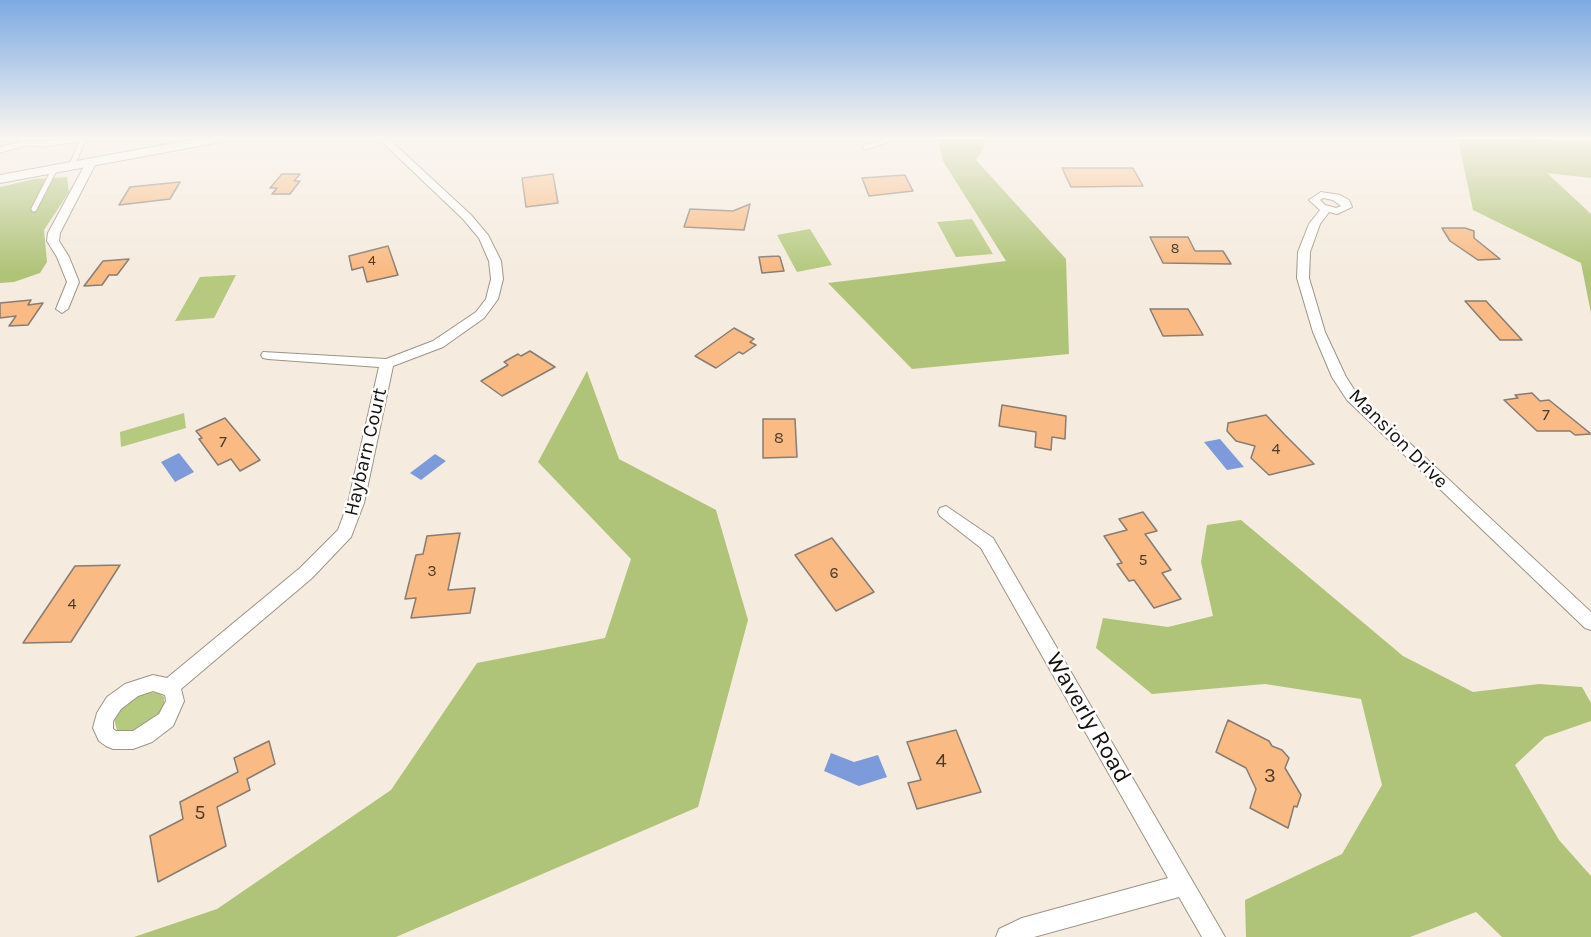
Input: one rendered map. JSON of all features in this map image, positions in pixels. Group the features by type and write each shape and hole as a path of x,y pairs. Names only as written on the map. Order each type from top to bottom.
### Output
{"street":[{"path":"62,309 73,282 63,257 53,241 54,233 81,183"},
{"path":"387,363 438,344 465,327 480,315 492,299 497,279 495,261 484,237 467,217 431,183"},
{"name":"Mansion Drive","path":"1326,209 1315,224 1304,252 1303,278 1319,332 1339,376 1352,397 1591,623"},
{"name":"Haybarn Court","path":"170,687 306,573 345,533 356,503 387,363 268,355"},
{"name":"Waverly Road","path":"946,512 987,543 1214,937"},
{"path":"1007,937 1022,929 1184,885"}],"lane":[{"path":"33,209 47,183"}],"green space":[{"path":"18,183 68,183 69,192 44,230 47,262 40,273 14,282 0,283 0,187"},
{"path":"957,183 997,183 1066,259 1069,354 912,369 828,283 1006,261"},
{"path":"1467,183 1557,183 1591,214 1591,313 1581,263 1473,210"},
{"path":"972,219 993,254 956,257 937,222"},
{"path":"810,229 832,265 797,272 777,235"},
{"path":"236,275 214,318 175,321 200,277"},
{"path":"587,371 619,459 716,510 748,620 698,807 396,937 134,937 217,909 391,790 477,663 605,638 631,559 538,462"},
{"path":"184,413 186,428 121,447 120,432"},
{"path":"1241,520 1403,656 1473,692 1539,684 1582,687 1591,703 1591,721 1545,737 1515,765 1559,840 1591,876 1591,937 1502,937 1476,912 1410,937 1246,937 1245,900 1342,854 1382,785 1361,699 1265,684 1152,694 1096,648 1103,618 1168,627 1213,616 1201,562 1207,525"},
{"path":"145,692 159,693 164,697 164,709 160,716 138,732 122,733 117,730 114,719 117,712 129,699"}],"water":[{"path":"1220,439 1244,467 1227,470 1204,442"},
{"path":"179,453 194,472 175,482 161,462"},
{"path":"435,454 446,461 421,480 410,473"},
{"path":"831,753 854,762 878,755 887,777 859,786 824,771"}],"building":[{"path":"180,183 170,199 119,205 130,187"},
{"path":"275,183 299,183 290,194 272,194 277,188 270,188"},
{"path":"523,183 555,183 558,203 526,207"},
{"path":"864,183 909,183 913,191 869,196"},
{"path":"1069,183 1141,183 1143,186 1071,187"},
{"path":"750,204 744,230 684,227 690,209 733,211"},
{"path":"1442,228 1465,228 1474,231 1474,238 1500,259 1478,260 1450,241"},
{"path":"1150,237 1188,237 1195,251 1223,251 1231,264 1163,263"},
{"path":"388,246 398,275 367,282 363,267 352,270 349,256"},
{"path":"778,256 784,271 762,273 759,257"},
{"path":"129,259 117,275 109,275 102,285 84,286 103,261"},
{"path":"31,300 28,305 43,303 28,325 9,326 16,316 0,318 0,303"},
{"path":"1465,301 1486,301 1522,340 1500,340"},
{"path":"1150,309 1188,309 1203,335 1163,336"},
{"path":"734,328 754,339 750,342 756,345 743,354 739,352 716,368 695,356"},
{"path":"530,351 555,367 502,396 481,381 508,365 504,362 518,354 521,356"},
{"path":"1532,393 1540,401 1549,400 1591,434 1575,435 1570,431 1537,431 1504,400 1518,398 1515,395"},
{"path":"1002,405 1066,416 1065,439 1052,437 1051,450 1035,447 1036,432 999,426"},
{"path":"1266,415 1314,464 1269,475 1251,458 1255,446 1236,441 1227,431 1228,423"},
{"path":"225,418 260,460 240,471 231,459 218,465 199,439 202,438 196,431"},
{"path":"763,419 795,419 797,457 763,458"},
{"path":"1143,512 1157,531 1145,534 1171,570 1162,573 1181,599 1154,608 1134,580 1129,581 1117,564 1122,563 1104,536 1127,530 1119,519"},
{"path":"460,533 448,590 475,588 470,613 411,618 416,598 405,599 416,555 423,554 427,536"},
{"path":"832,538 874,592 836,611 795,555"},
{"path":"120,565 71,642 23,643 75,566"},
{"path":"1228,720 1269,741 1272,746 1282,750 1289,758 1285,768 1301,795 1297,807 1294,806 1288,828 1250,808 1256,789 1246,768 1216,752"},
{"path":"956,730 981,792 917,809 908,783 921,780 907,742"},
{"path":"269,741 275,764 247,779 250,790 217,807 226,846 158,882 150,836 183,819 180,802 238,772 234,758"}]}
